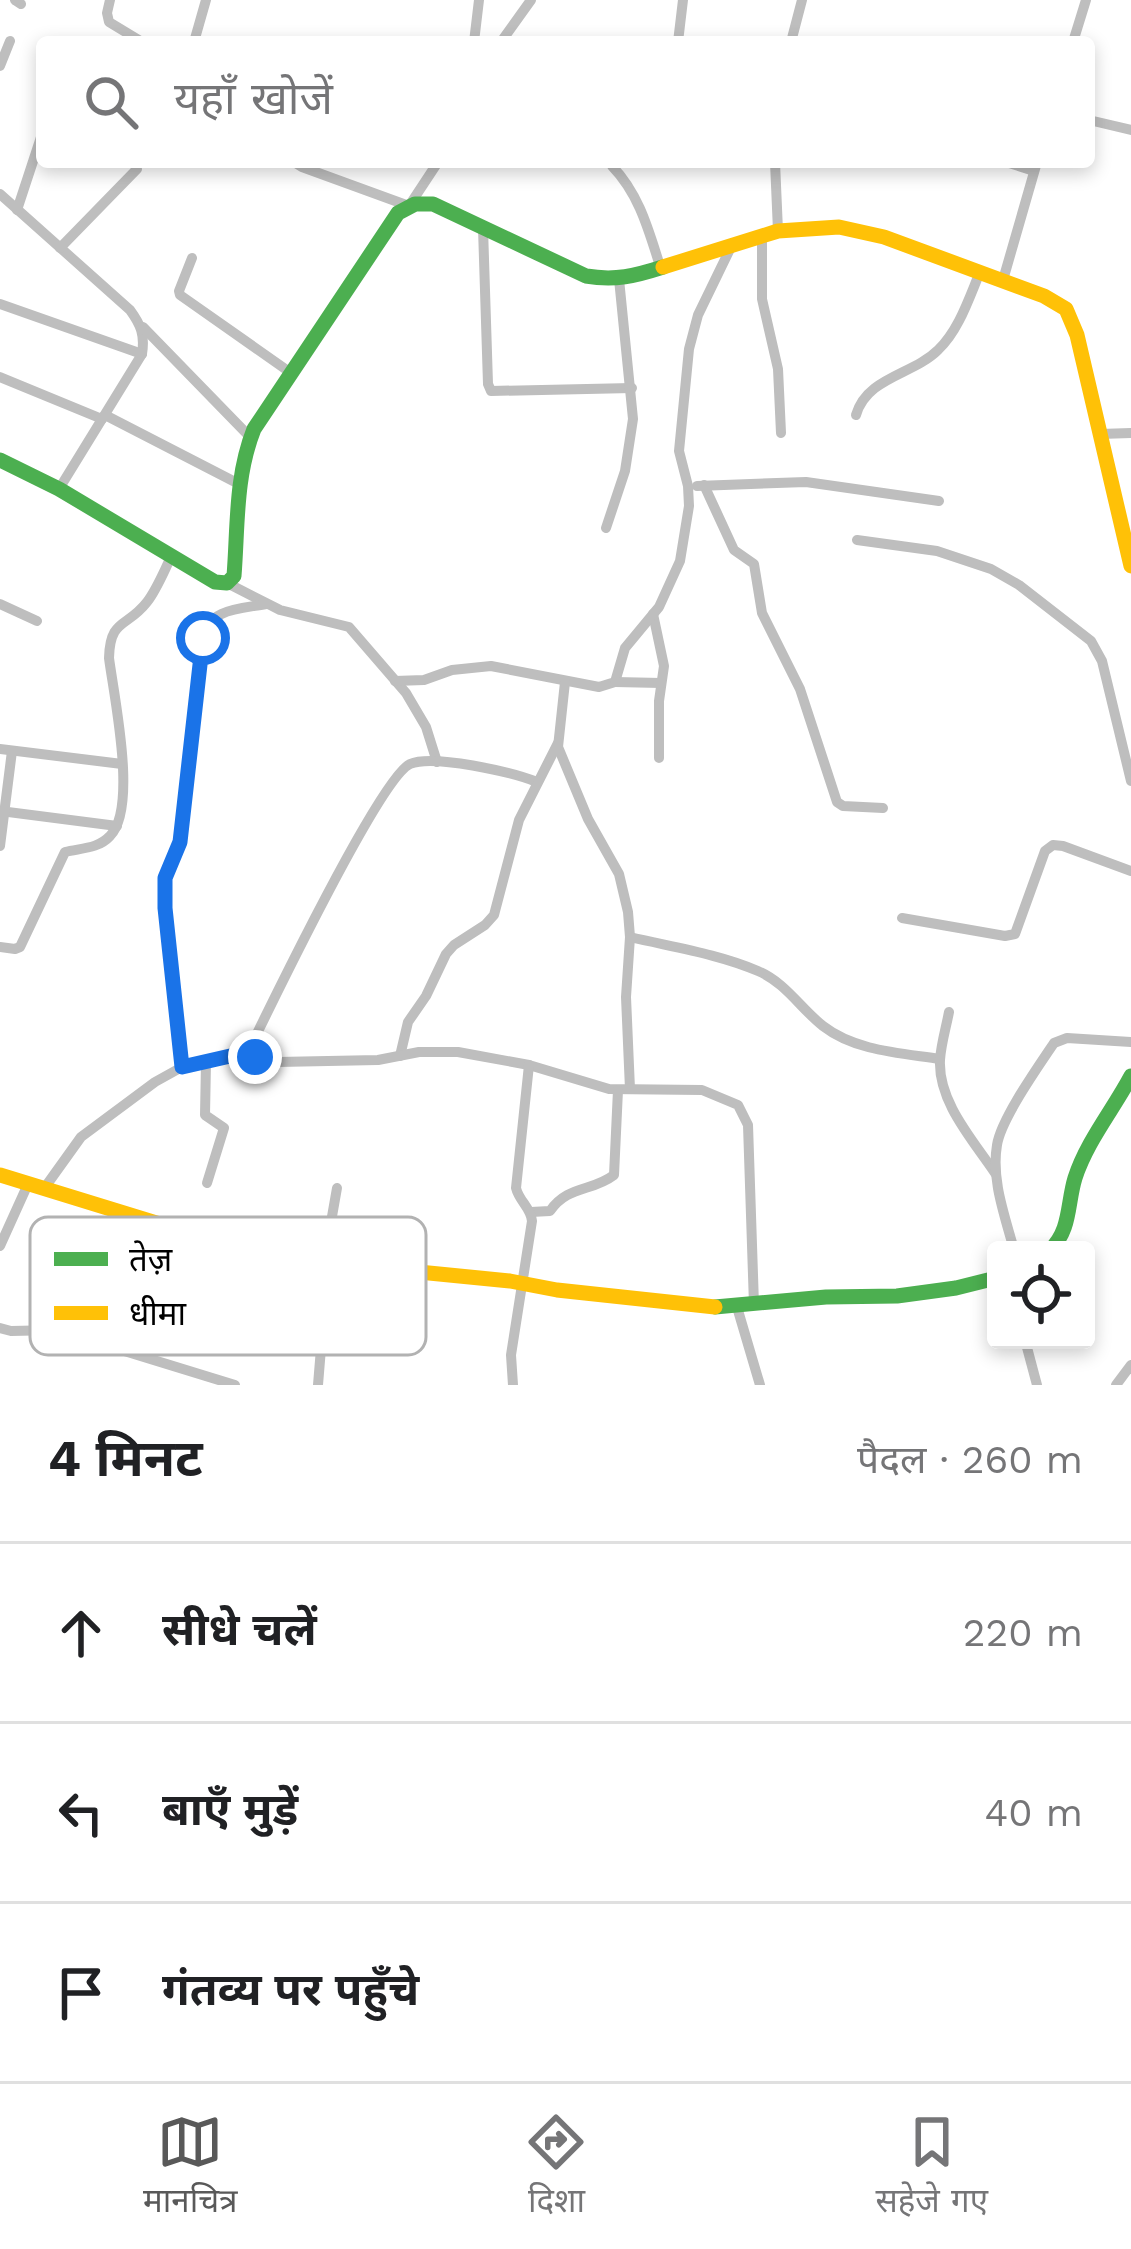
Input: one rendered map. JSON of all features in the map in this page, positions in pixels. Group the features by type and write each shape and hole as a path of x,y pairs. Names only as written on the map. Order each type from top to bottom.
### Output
{"street":[{"path":"110,0 110,22 132,36"},
{"path":"196,36 206,0"},
{"path":"475,36 479,0"},
{"path":"505,36 531,0"},
{"path":"679,36 683,0"},
{"path":"793,36 802,0"},
{"path":"1074,36 1086,0"},
{"path":"0,66 10,41"},
{"path":"1095,122 1131,130"},
{"path":"17,210 36,152"},
{"path":"305,168 409,206"},
{"path":"409,206 434,168"},
{"path":"614,168 631,188 661,269"},
{"path":"775,168 761,299 778,369 782,433"},
{"path":"1003,280 1034,168"},
{"path":"60,248 137,169"},
{"path":"0,194 130,310 250,437"},
{"path":"227,583 235,576 240,467 250,437 398,213 419,202 433,204 586,276 619,279 809,226 861,231 1059,302 1077,335 1130,554"},
{"path":"483,228 491,391 632,388"},
{"path":"615,682 625,648 667,592 680,561 689,506 679,451 689,349 698,315 730,247"},
{"path":"192,258 180,295 291,373"},
{"path":"856,415 872,388 926,360 946,343 980,272"},
{"path":"606,528 629,454 633,419 619,279"},
{"path":"0,304 142,354"},
{"path":"59,489 142,354 140,324"},
{"path":"0,377 103,417 239,484"},
{"path":"1100,434 1131,433"},
{"path":"0,460 59,489 215,582 227,583 294,615 349,627 426,727 436,763"},
{"path":"688,486 806,482 939,501"},
{"path":"704,485 734,550 754,564 762,614 800,689 837,802 883,808"},
{"path":"856,540 937,551 992,569 1091,641 1102,661 1131,781"},
{"path":"0,947 20,947 65,852 101,843 117,826 123,811 122,764 109,658 111,637 151,597 172,556"},
{"path":"0,604 37,621"},
{"path":"182,1067 165,878 180,842 203,638 216,616 266,604"},
{"path":"653,614 664,667 659,758"},
{"path":"395,681 496,666 606,687 615,682 661,683"},
{"path":"400,1056 409,1022 446,954 494,915 516,828 557,743 565,682"},
{"path":"531,1212 550,1211 561,1196 614,1175 624,1089 628,912 619,874 587,819 557,743"},
{"path":"0,847 6,750 122,764"},
{"path":"247,1054 383,794 404,767 436,763 502,770 537,782"},
{"path":"3,812 117,826"},
{"path":"902,918 1015,934 1045,851 1053,845 1131,871"},
{"path":"630,937 761,972 783,986 820,1024 848,1040 940,1059"},
{"path":"949,1012 940,1059 943,1085 954,1111 997,1176"},
{"path":"1012,1241 997,1176 1000,1132 1054,1043 1067,1038 1131,1042"},
{"path":"1,1247 36,1187 91,1128 182,1067 247,1054 278,1062 458,1052 624,1089 702,1090 730,1100 743,1111 748,1125 745,1306 760,1385"},
{"path":"206,1062 205,1115 224,1128 207,1183"},
{"path":"513,1385 511,1363 532,1221 516,1188 529,1065"},
{"path":"1060,1241 1083,1159 1131,1076"},
{"path":"0,1175 136,1217"},
{"path":"333,1217 337,1188"},
{"path":"426,1273 712,1307 897,1296 987,1280"},
{"path":"0,1328 30,1330"},
{"path":"1027,1349 1036,1385"},
{"path":"137,1355 235,1385"},
{"path":"318,1385 321,1355"},
{"path":"1116,1385 1131,1365"}],"traffic: fast":[{"path":"0,460 59,489 215,582 227,583 234,576 240,483 254,429 398,213 415,204 433,204 586,276 625,277 663,267"},
{"path":"1057,1241 1080,1164 1131,1076"},
{"path":"715,1307 897,1296 987,1280"}],"traffic: slow":[{"path":"663,267 778,231 839,227 884,237 1044,296 1066,309 1077,335 1131,566"},
{"path":"0,1175 137,1217"},
{"path":"426,1273 715,1307"}],"route":[{"path":"203,638 180,842 165,878 182,1067 239,1054 255,1057"}]}
